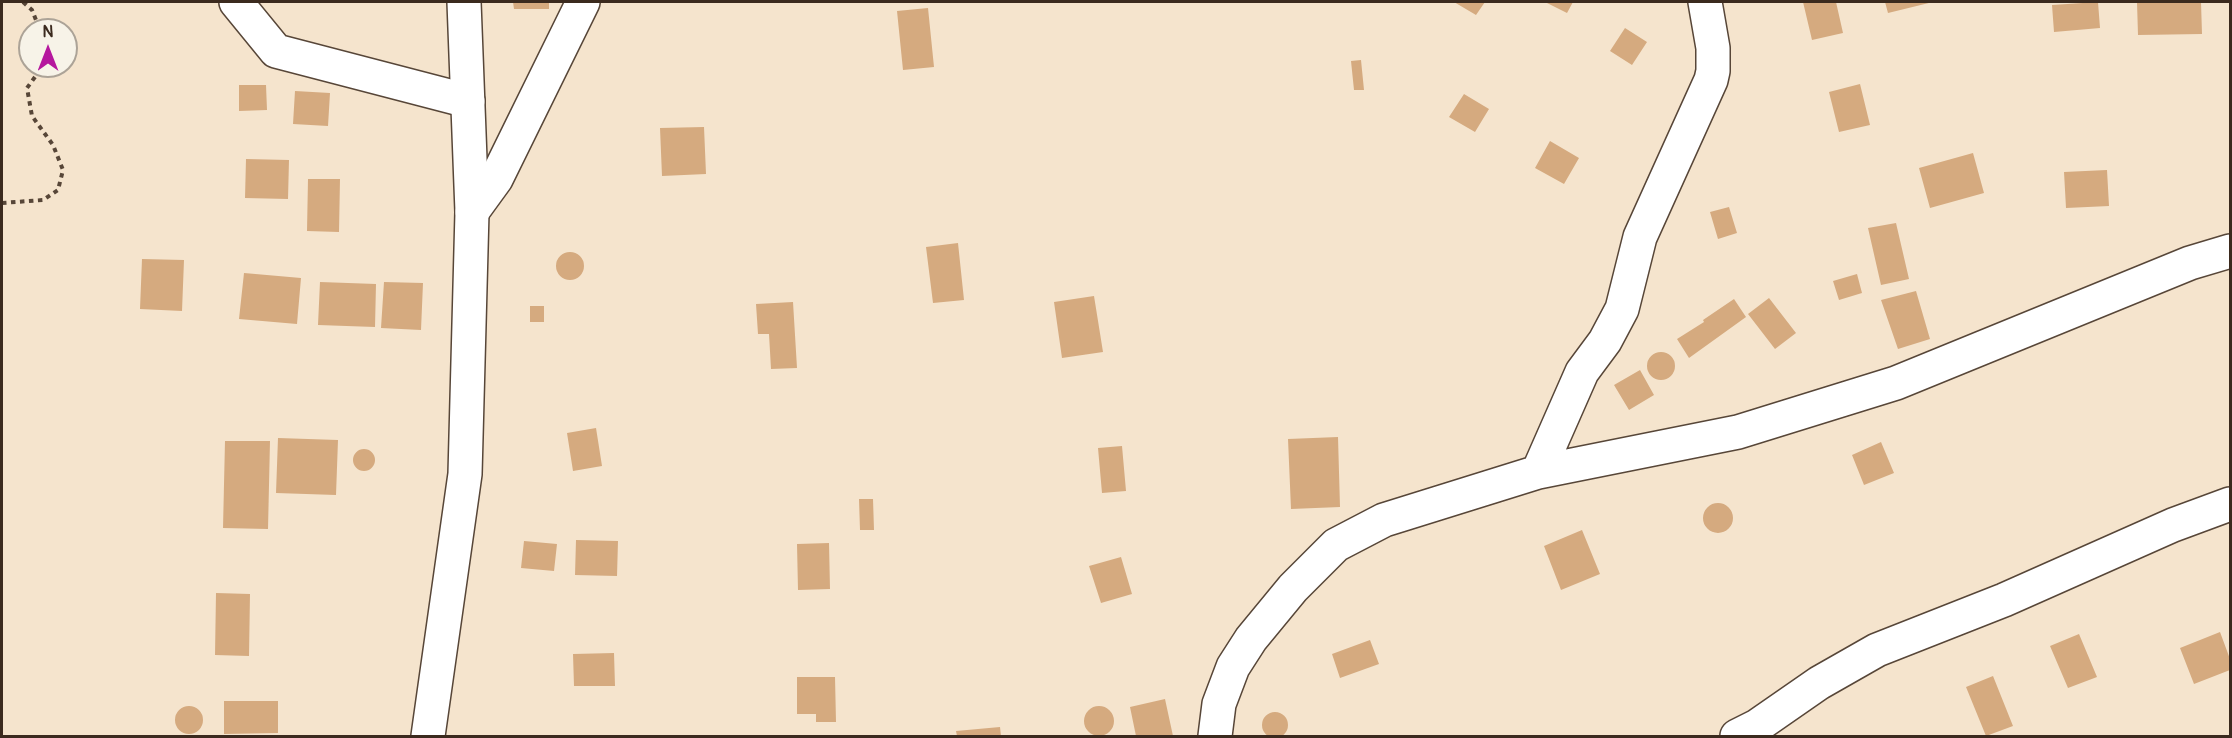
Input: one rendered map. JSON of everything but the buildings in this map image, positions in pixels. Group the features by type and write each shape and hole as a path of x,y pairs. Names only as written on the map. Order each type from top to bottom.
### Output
{"street":[{"path":"236,2 276,51 468,101"},
{"path":"428,736 465,474 472,212 464,2"},
{"path":"472,212 496,179 583,2"},
{"path":"1538,472 1582,372 1605,341 1622,309 1640,237 1711,80 1713,48 1705,2"},
{"path":"1215,736 1219,704 1233,667 1251,639 1293,588 1336,545 1384,520 1538,472 1738,432 1896,383 2190,263 2230,251"},
{"path":"1737,736 1757,726 1819,684 1876,650 2004,600 2173,525 2230,504"}],"path":[{"path":"23,2 32,10 35,18"},
{"path":"2,203 43,200 58,190 63,170 53,145 32,116 27,88 34,78"}]}
